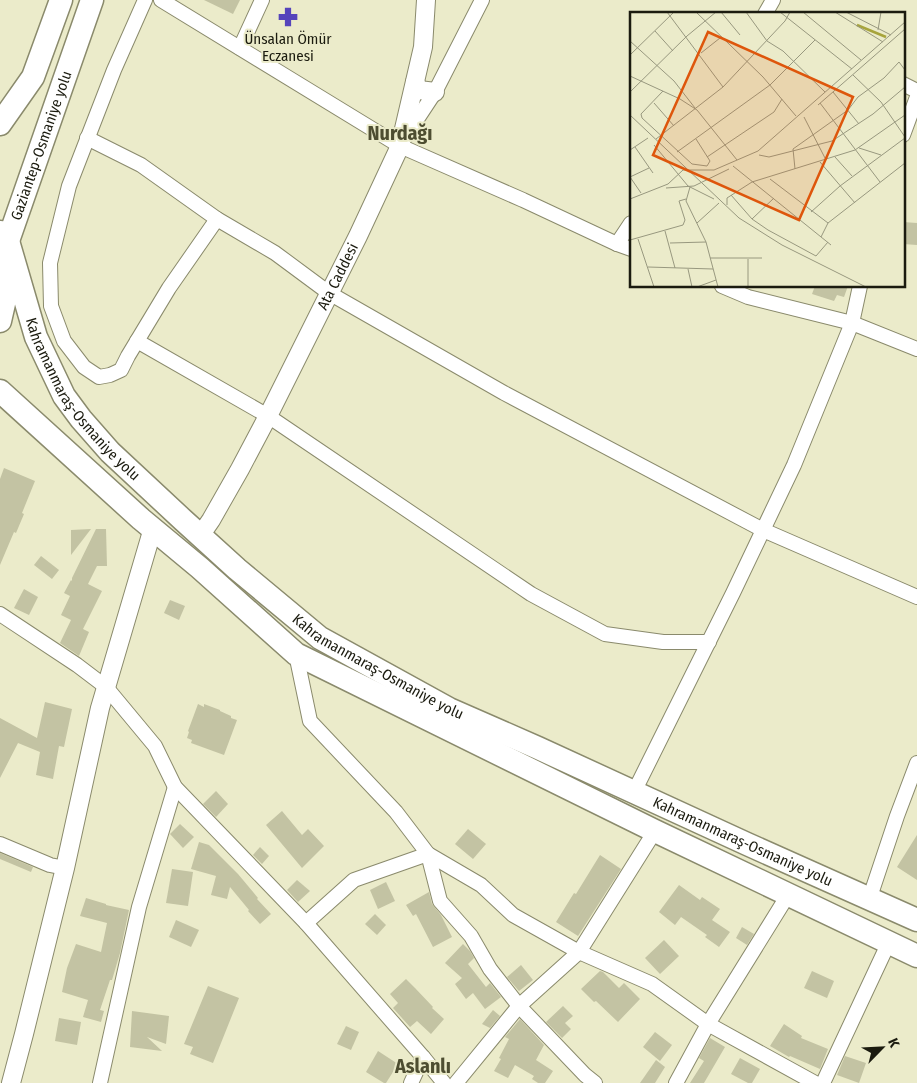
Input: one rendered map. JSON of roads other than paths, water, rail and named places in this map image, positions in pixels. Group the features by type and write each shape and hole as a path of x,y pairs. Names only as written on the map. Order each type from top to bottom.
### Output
{"highway":[{"name":"Gaziantep-Osmaniye yolu","path":"0,124 33,77 61,0"},
{"name":"Gaziantep-Osmaniye yolu","path":"0,322 8,286 4,236 92,0"},
{"name":"Kahramanmaraş-Osmaniye yolu","path":"4,236 36,337 64,396 81,419 110,452 200,536 320,638 449,709 917,920"},
{"name":"Kahramanmaraş-Osmaniye yolu","path":"0,391 51,439 296,654 655,831 917,956"}],"street":[{"path":"145,0 114,70 69,186 50,263 51,306 64,341 84,367 99,377 121,370 169,288 218,218"},
{"path":"161,0 400,146 630,249"},
{"path":"240,48 262,0"},
{"name":"Ata Caddesi","path":"200,536 240,469 268,416 358,236 400,146 423,47 426,0"},
{"path":"400,146 435,92 482,0"},
{"path":"415,82 419,90 435,92"},
{"path":"904,84 917,91"},
{"path":"904,132 917,97"},
{"path":"87,138 141,165 218,218 275,253 329,293 504,393 763,530 917,597"},
{"path":"616,244 630,224"},
{"path":"727,288 748,296 852,323 917,349"},
{"path":"634,792 794,465 852,323 860,288"},
{"path":"137,341 268,416 531,594 605,634 664,642 709,642"},
{"path":"11,1083 66,868 100,708 153,528"},
{"path":"0,614 77,665 106,687 155,746 175,787 306,923 444,1083"},
{"path":"296,654 310,721 396,812 428,854 481,885 513,915 579,952 652,984 708,1024 815,1083"},
{"path":"869,900 917,763"},
{"path":"100,1083 139,907 175,787"},
{"path":"456,1083 519,1006 579,952 655,831"},
{"path":"0,844 50,865 66,868"},
{"path":"306,923 354,880 428,854"},
{"path":"428,854 440,901 471,936 490,969 519,1006 595,1083"},
{"path":"676,1083 708,1024 788,895"},
{"path":"823,1083 888,942"},
{"path":"411,1083 423,1057"}],"place":[{"name":"Ünsalan Ömür Eczanesi","path":"288,17"}],"district":[{"name":"Nurdağı","path":"400,133"},
{"name":"Aslanlı","path":"423,1066"}]}
